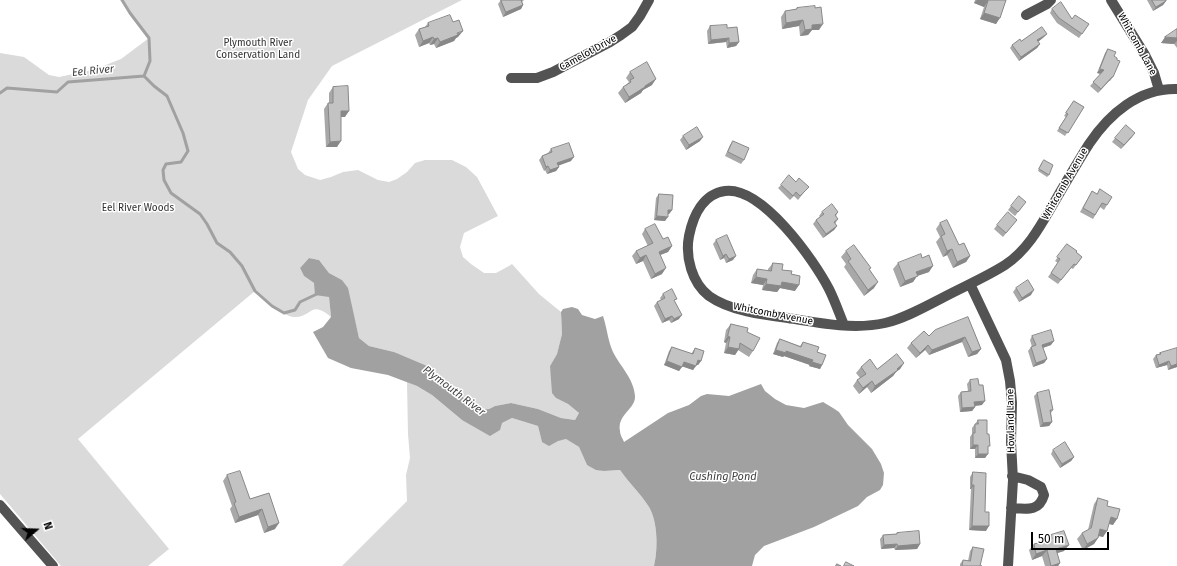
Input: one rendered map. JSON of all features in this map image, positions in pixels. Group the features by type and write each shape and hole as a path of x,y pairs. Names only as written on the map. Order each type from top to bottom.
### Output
{"street":[{"name":"Camelot Drive","path":"511,78 537,78 553,72 610,42 632,26 640,16 649,0"},
{"path":"1026,15 1047,4 1051,0"},
{"name":"Whitcomb Lane","path":"1112,0 1145,55 1154,73 1159,90"},
{"name":"Whitcomb Avenue","path":"844,325 829,289 815,266 790,232 763,207 747,195 730,190 719,192 710,196 702,204 693,220 687,249 689,262 693,273 708,296 722,304 769,316 844,325 882,324 918,310 1006,265 1022,251 1035,235 1088,144 1108,119 1135,99 1159,90 1169,88 1177,89"},
{"name":"Howland Lane","path":"970,284 1006,360 1010,381 1012,403 1012,508 1008,566"},
{"path":"1012,476 1028,480 1041,487 1044,495 1042,503 1032,509 1012,508"},
{"path":"0,505 53,566"}],"green space":[{"name":"Eel River Woods","path":"122,0 462,0 332,66 308,100 291,152 298,169 305,175 320,180 343,172 358,170 378,180 389,182 397,179 407,172 415,163 425,160 452,160 466,167 477,177 498,216 464,233 460,247 463,257 484,273 496,273 512,264 539,294 561,312 562,334 557,354 550,366 556,398 568,404 579,413 575,420 561,418 538,409 511,403 495,406 489,409 478,410 452,387 394,352 369,346 359,338 342,280 329,273 319,260 309,258 300,268 304,276 329,297 331,317 324,312 315,309 300,317 290,316 274,307 255,291 78,439 169,549 148,566 61,566 0,494 0,53 24,57 49,75 59,77 93,70 121,59 149,38"},
{"path":"407,382 432,395 462,420 502,423 512,418 538,426 542,442 566,439 579,447 587,465 604,471 620,470 646,502 652,513 656,528 656,552 654,566 342,566 407,501 406,475 410,458"}],"water":[{"name":"Cushing Pond","path":"309,258 319,260 329,273 342,280 348,288 359,338 369,346 394,352 427,366 478,410 489,409 495,406 511,403 538,409 561,418 575,420 579,413 568,404 556,398 552,393 550,366 557,354 562,334 561,312 563,309 572,307 578,309 582,315 595,319 603,316 613,352 632,384 635,401 621,420 620,425 620,434 624,442 668,413 689,405 701,396 707,394 729,396 761,384 765,391 786,405 804,408 823,402 839,412 848,425 872,449 881,464 884,473 883,485 880,490 867,497 858,506 814,527 764,546 755,555 752,566 654,566 656,552 656,528 652,513 646,502 620,470 596,470 587,465 579,447 566,439 549,446 542,442 538,426 512,418 502,423 500,430 490,436 462,420 432,395 417,386 388,375 351,368 328,358 313,332 323,327 331,317 329,297 315,295 314,283 304,276 300,268"}],"building":[{"path":"501,0 521,0 523,5 506,12"},
{"path":"985,0 1006,0 1000,18 984,13 988,1"},
{"path":"1152,0 1166,0 1166,1 1156,7"},
{"path":"1061,2 1072,19 1075,15 1089,24 1082,34 1059,18 1052,9"},
{"path":"815,6 815,8 821,7 823,24 812,25 812,29 805,30 803,20 786,23 785,11"},
{"path":"450,15 453,22 459,20 463,31 457,33 458,35 440,42 438,38 434,39 433,37 423,41 419,29 429,26 428,23"},
{"path":"727,25 727,28 737,27 739,42 729,43 729,38 711,40 710,26"},
{"path":"1042,27 1047,34 1037,40 1040,44 1021,57 1012,45 1020,39 1021,41"},
{"path":"1177,29 1177,38 1165,37"},
{"path":"1108,49 1116,52 1114,56 1120,61 1113,77 1101,89 1093,82 1104,70 1100,69"},
{"path":"647,62 656,79 629,97 623,87 634,78 630,72"},
{"path":"348,86 349,111 341,111 341,141 330,142 328,103 333,103 333,87"},
{"path":"1074,101 1084,107 1068,133 1059,128"},
{"path":"1126,125 1135,133 1124,145 1115,138"},
{"path":"697,127 703,137 689,145 683,136"},
{"path":"733,141 749,148 744,160 728,152"},
{"path":"569,143 574,157 557,163 559,167 550,170 548,166 546,167 542,156 552,152 551,149"},
{"path":"1044,160 1053,165 1049,175 1039,169"},
{"path":"789,175 796,182 799,178 809,187 800,196 796,192 793,196 781,185"},
{"path":"1100,189 1112,197 1107,205 1102,203 1095,215 1083,208 1092,191 1097,194"},
{"path":"659,194 673,195 672,210 668,210 668,217 657,216"},
{"path":"1019,196 1026,202 1018,212 1011,206"},
{"path":"832,204 838,212 835,215 838,219 834,222 837,226 826,234 816,220 824,214 822,212"},
{"path":"1008,212 1017,220 1006,233 997,225"},
{"path":"947,220 959,245 964,243 970,256 957,262 952,249 947,251 941,236 945,234 940,223"},
{"path":"655,224 663,239 668,237 672,246 659,252 666,268 655,274 646,255 640,258 636,251 653,243 645,229"},
{"path":"727,235 736,256 729,259 726,254 723,256 716,240"},
{"path":"1067,244 1077,251 1076,252 1082,257 1061,280 1051,273 1060,259 1057,257"},
{"path":"854,245 871,268 869,269 878,282 868,290 848,261 851,259 846,251"},
{"path":"921,254 922,258 929,255 933,266 916,272 918,276 905,281 898,263"},
{"path":"773,263 783,264 782,270 792,271 791,274 800,276 799,285 782,282 781,286 766,284 767,279 756,277 757,269 771,271"},
{"path":"1028,280 1034,290 1022,298 1016,288"},
{"path":"672,289 677,299 674,300 682,315 674,319 672,316 665,319 657,302 665,298 663,294"},
{"path":"968,317 981,349 972,352 965,337 932,350 928,345 920,353 911,343 924,331 929,336 935,330"},
{"path":"731,324 748,328 747,332 760,338 753,351 740,343 739,349 728,347 730,337 728,336"},
{"path":"1051,330 1054,341 1042,345 1047,359 1036,363 1031,347 1036,345 1032,336"},
{"path":"780,339 801,347 803,342 819,347 817,352 826,355 822,365 812,362 813,360 786,351 786,353 776,350"},
{"path":"672,347 693,354 695,348 704,351 701,361 698,360 696,366 684,362 682,367 667,361"},
{"path":"1177,348 1177,364 1171,366 1169,361 1159,365 1156,355"},
{"path":"897,354 904,363 897,369 898,370 875,386 872,381 863,388 857,380 866,374 861,367 870,359 877,369"},
{"path":"978,379 979,385 983,385 985,401 974,402 975,407 962,408 961,392 971,391 970,380"},
{"path":"1049,390 1053,410 1050,410 1052,422 1043,423 1037,393"},
{"path":"978,420 987,420 987,434 989,434 990,446 988,446 988,454 978,454 978,445 973,445 973,433 975,433 975,424 978,424"},
{"path":"1065,442 1074,457 1062,464 1053,450"},
{"path":"240,471 250,499 269,493 279,523 268,527 262,509 239,517 234,503 236,502 227,475"},
{"path":"973,472 986,473 985,512 989,512 989,526 972,526 974,485 972,485"},
{"path":"1098,498 1108,501 1107,506 1120,509 1117,519 1111,517 1107,531 1100,529 1098,538 1087,544 1082,533 1091,528"},
{"path":"919,531 920,544 898,546 897,544 884,545 883,535"},
{"path":"1064,531 1069,545 1056,549 1060,563 1051,566 1047,550 1036,554 1034,544 1052,539 1051,535"},
{"path":"973,547 984,549 980,566 962,566 963,560 970,561"},
{"path":"846,562 854,566 844,566"}],"waterway":[{"name":"Plymouth River","path":"122,0 149,38 150,61 144,76 167,96 183,133 188,151 181,162 166,164 163,170 164,180 171,193 200,214 217,243 230,252 242,266 255,291 272,306 284,313 295,310 300,302 319,293"},
{"name":"Eel River","path":"0,93 7,88 57,92 68,82 144,76"}],"park label":[{"name":"Plymouth River Conservation Land","path":"258,48"}]}
